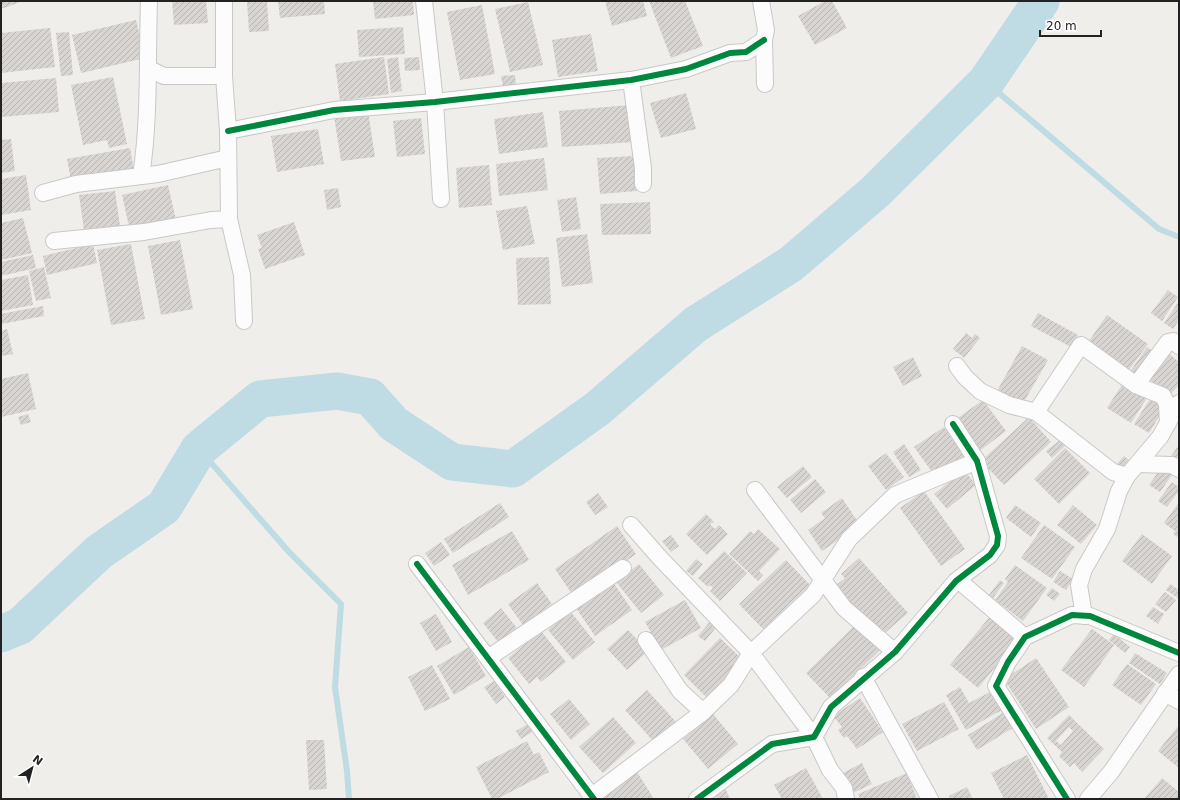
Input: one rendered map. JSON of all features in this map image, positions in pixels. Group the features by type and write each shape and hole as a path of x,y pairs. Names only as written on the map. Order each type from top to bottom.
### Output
{"street":[{"path":"141,176 145,149 149,69 148,1"},
{"path":"224,1 224,76 228,131 229,219 242,275 244,321"},
{"path":"424,1 435,102 441,199"},
{"path":"761,1 766,30 764,40 765,84"},
{"path":"228,131 334,110 435,102 631,80 686,69 730,53 746,52 764,40"},
{"path":"149,69 164,76 224,76"},
{"path":"631,80 643,168 643,184"},
{"path":"44,193 76,184 158,174 228,158"},
{"path":"54,241 144,232 211,220 229,219"},
{"path":"1136,385 1168,342 1173,341 1179,346"},
{"path":"1036,412 1081,345 1136,385 1166,399 1168,422"},
{"path":"957,366 965,377 980,391 1009,405 1036,412 1120,474"},
{"path":"1120,474 1138,464 1160,436 1179,404"},
{"path":"814,738 831,707 864,677 895,652 958,580 990,555 997,545 998,536 977,461 953,424"},
{"path":"417,564 558,753 593,797 703,712 731,685 751,653 813,595 849,538 895,495 977,461"},
{"path":"1138,464 1172,465 1179,469"},
{"path":"1084,616 1079,584 1084,569 1107,529 1120,491 1120,474"},
{"path":"755,490 844,608 895,652"},
{"path":"631,525 660,558 751,653 814,738 830,770 844,788 846,799"},
{"path":"488,658 623,568"},
{"path":"958,580 1025,636"},
{"path":"1067,799 996,686 1008,662 1025,636 1072,615 1090,616 1179,653"},
{"path":"646,640 680,690 703,712"},
{"path":"1088,799 1172,697 1179,674"},
{"path":"864,677 930,799"},
{"path":"697,799 772,744 814,738"}],"building":[{"path":"1,1 23,1 1,9"},
{"path":"172,1 206,1 208,23 174,25"},
{"path":"247,1 267,1 269,31 249,32"},
{"path":"278,1 324,1 325,14 280,18"},
{"path":"373,1 413,1 414,15 375,19"},
{"path":"605,1 643,1 647,16 612,26"},
{"path":"649,1 685,1 703,46 671,58"},
{"path":"825,1 832,1 847,28 815,45 798,16"},
{"path":"528,2 543,65 510,72 495,9"},
{"path":"482,5 495,74 460,80 447,12"},
{"path":"136,20 145,58 81,73 72,35"},
{"path":"403,27 405,54 359,57 357,30"},
{"path":"50,28 55,67 1,73 1,33"},
{"path":"69,32 73,75 61,76 56,33"},
{"path":"591,34 598,71 558,77 552,40"},
{"path":"384,57 389,94 340,101 335,64"},
{"path":"398,57 402,91 391,93 387,59"},
{"path":"419,57 420,70 405,71 404,58"},
{"path":"515,75 516,86 503,87 501,76"},
{"path":"113,77 127,144 109,148 107,140 83,145 71,85"},
{"path":"56,78 59,112 1,117 1,83"},
{"path":"686,93 696,129 661,138 650,103"},
{"path":"630,105 633,142 562,147 559,111"},
{"path":"368,111 375,157 341,161 334,116"},
{"path":"543,112 548,147 499,154 494,119"},
{"path":"421,118 425,154 397,157 393,121"},
{"path":"318,129 324,164 277,172 271,136"},
{"path":"11,139 15,171 1,173 1,140"},
{"path":"130,148 134,170 71,181 67,159"},
{"path":"634,156 637,191 600,194 597,158"},
{"path":"544,158 548,190 499,196 496,164"},
{"path":"489,165 492,205 459,208 456,168"},
{"path":"26,175 31,210 1,215 1,179"},
{"path":"168,185 176,220 130,231 122,195"},
{"path":"338,188 341,207 327,210 324,190"},
{"path":"115,191 120,226 84,230 79,195"},
{"path":"576,197 581,229 562,232 557,200"},
{"path":"650,202 651,234 602,235 600,204"},
{"path":"527,206 535,244 503,250 496,211"},
{"path":"23,218 32,253 1,260 1,223"},
{"path":"294,222 305,255 265,269 258,249 262,248 257,235"},
{"path":"587,234 593,283 562,287 556,238"},
{"path":"180,240 193,309 161,315 148,246"},
{"path":"93,244 97,263 47,275 43,256"},
{"path":"131,244 145,319 111,325 97,250"},
{"path":"33,255 36,268 1,276 1,262"},
{"path":"549,257 551,304 518,305 516,258"},
{"path":"44,267 51,298 36,301 29,271"},
{"path":"28,275 33,305 1,311 1,280"},
{"path":"1168,290 1178,297 1162,321 1151,313"},
{"path":"1179,301 1179,320 1173,329 1164,323"},
{"path":"43,306 44,316 1,324 1,314"},
{"path":"1038,313 1078,335 1071,347 1031,326"},
{"path":"1107,315 1148,344 1126,374 1086,345"},
{"path":"7,329 13,354 1,356 1,331"},
{"path":"966,333 972,338 975,334 980,338 964,358 953,349"},
{"path":"1022,346 1048,360 1021,407 996,393"},
{"path":"1147,347 1154,352 1133,381 1127,376"},
{"path":"1166,351 1179,362 1179,385 1169,396 1145,376"},
{"path":"913,357 922,376 903,386 893,367"},
{"path":"28,373 36,409 1,417 1,379"},
{"path":"1123,383 1147,398 1131,423 1107,408"},
{"path":"1152,396 1166,405 1149,433 1134,424"},
{"path":"983,400 1006,431 978,452 955,420"},
{"path":"28,414 31,422 21,425 18,417"},
{"path":"1029,417 1051,442 1004,485 981,461"},
{"path":"944,427 964,456 935,476 914,447"},
{"path":"1060,440 1065,446 1052,458 1046,451"},
{"path":"904,444 921,470 909,477 893,452"},
{"path":"1179,445 1179,462 1171,456"},
{"path":"1065,448 1090,473 1059,504 1034,479"},
{"path":"886,453 904,477 886,490 868,466"},
{"path":"1124,456 1130,461 1121,473 1114,467"},
{"path":"803,466 812,477 787,498 777,487"},
{"path":"1161,468 1172,475 1160,492 1149,485"},
{"path":"964,470 976,485 947,509 934,494"},
{"path":"815,479 826,492 801,513 790,500"},
{"path":"1172,482 1179,487 1179,491 1167,507 1158,501"},
{"path":"924,491 965,549 941,566 900,508"},
{"path":"598,493 608,507 595,515 586,502"},
{"path":"842,498 860,525 822,551 808,530 825,518 821,513"},
{"path":"1179,502 1179,538 1173,534 1175,531 1164,523"},
{"path":"500,503 509,517 453,553 444,539"},
{"path":"1015,505 1041,523 1031,537 1006,518"},
{"path":"1073,505 1097,525 1081,544 1057,525"},
{"path":"706,514 714,522 710,524 715,529 719,525 728,534 707,555 686,534"},
{"path":"1044,525 1075,547 1052,579 1021,558"},
{"path":"617,526 636,554 574,597 555,569"},
{"path":"758,529 780,549 759,571 763,575 758,581 729,554 750,531 754,534"},
{"path":"512,531 529,560 468,595 452,565"},
{"path":"1142,534 1172,556 1152,584 1122,561"},
{"path":"671,535 679,546 671,552 662,541"},
{"path":"441,542 450,555 434,566 425,553"},
{"path":"724,551 747,573 720,601 710,591 713,588 710,585 708,587 698,578"},
{"path":"859,558 908,613 880,637 835,586 845,578 841,574"},
{"path":"696,559 703,564 693,576 686,571"},
{"path":"786,560 810,585 763,629 739,604"},
{"path":"639,564 664,595 641,613 616,582"},
{"path":"1015,565 1047,588 1023,621 995,600 1008,582 1005,579"},
{"path":"1060,571 1073,579 1066,590 1053,582"},
{"path":"1000,580 1004,583 993,598 989,595"},
{"path":"613,582 632,610 595,636 576,608"},
{"path":"537,583 552,604 523,625 508,604"},
{"path":"1170,584 1179,590 1179,599 1166,590"},
{"path":"1052,588 1060,594 1054,601 1046,595"},
{"path":"1165,592 1176,600 1166,612 1155,604"},
{"path":"685,600 701,628 661,650 645,622"},
{"path":"1153,607 1164,614 1158,624 1146,616"},
{"path":"501,608 520,632 502,647 483,623"},
{"path":"570,611 595,642 573,660 548,630"},
{"path":"436,614 452,642 436,651 420,623"},
{"path":"992,614 1020,637 978,688 950,665"},
{"path":"712,619 718,625 705,641 698,636"},
{"path":"855,625 880,650 830,698 806,673"},
{"path":"1092,629 1114,645 1084,687 1061,670"},
{"path":"628,630 648,651 627,670 607,649"},
{"path":"541,631 566,662 541,682 537,677 529,684 508,658"},
{"path":"1114,634 1130,647 1125,653 1109,640"},
{"path":"720,638 744,661 708,699 684,675"},
{"path":"469,647 486,676 454,695 437,666"},
{"path":"1135,653 1167,673 1160,684 1129,663"},
{"path":"1036,658 1069,707 1036,729 1004,679"},
{"path":"1127,664 1156,684 1141,705 1112,685"},
{"path":"432,665 450,699 425,711 408,677"},
{"path":"494,681 505,697 496,704 484,687"},
{"path":"960,687 969,703 992,691 1002,710 966,730 946,695"},
{"path":"647,690 678,724 656,744 625,710"},
{"path":"860,698 883,732 857,749 847,736 844,738 838,730 842,727 833,716"},
{"path":"569,699 590,724 571,740 550,714"},
{"path":"944,702 959,729 917,751 902,724"},
{"path":"1006,711 1016,726 977,750 968,735"},
{"path":"713,714 738,744 708,769 683,739"},
{"path":"1069,715 1104,749 1082,772 1074,763 1070,767 1059,756 1062,752 1047,738","holes":["1069,727 1073,731 1061,745 1056,741"]},
{"path":"613,717 636,743 603,773 579,747"},
{"path":"530,723 534,731 521,739 516,731"},
{"path":"1179,725 1179,768 1158,751"},
{"path":"306,740 324,740 327,789 309,790"},
{"path":"527,741 534,755 539,752 549,772 497,799 492,799 476,767"},
{"path":"1027,755 1049,799 1004,799 991,773"},
{"path":"862,763 872,784 853,793 843,773"},
{"path":"806,768 823,799 782,799 774,785"},
{"path":"637,772 654,799 607,799 603,793"},
{"path":"907,773 917,799 860,799 858,794"},
{"path":"1162,778 1179,792 1179,799 1144,799"},
{"path":"967,787 973,799 950,799 949,796"},
{"path":"725,788 730,799 717,799 714,793"}],"waterway":[{"path":"1,634 20,626 99,552 164,507 199,449 260,399 337,391 370,397 394,424 452,462 513,469 597,409 696,324 791,264 875,192 986,82 1041,1"},
{"path":"986,82 1159,229 1179,237"},
{"path":"199,449 289,552 341,604 335,687 347,771 349,799"}],"cycle path":[{"path":"228,131 334,110 435,102 631,80 686,69 730,53 746,52 764,40"},
{"path":"697,799 772,744 814,737 831,707 895,652 956,581 990,555 997,545 998,536 977,461 953,424"},
{"path":"417,564 594,799"},
{"path":"1067,799 996,686 1008,662 1025,637 1072,615 1090,616 1179,653"}]}
